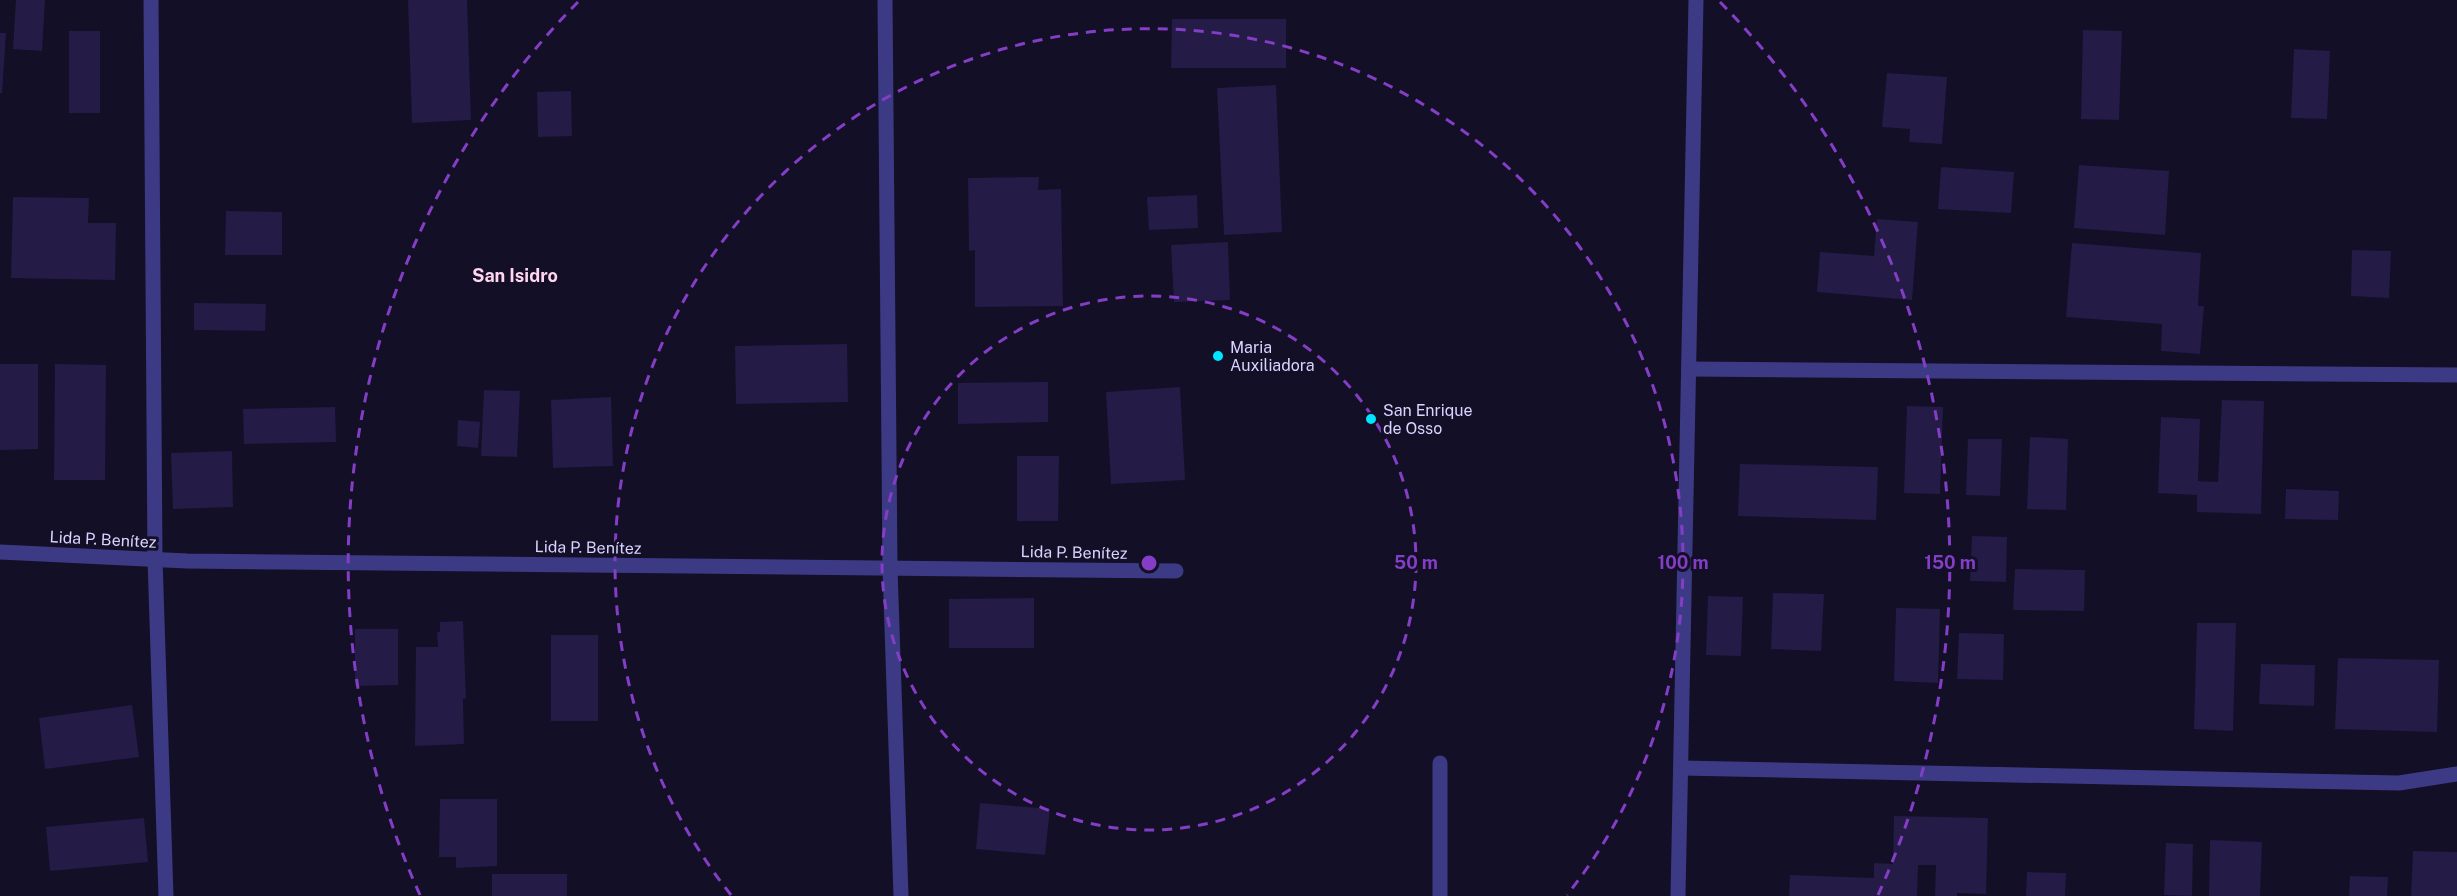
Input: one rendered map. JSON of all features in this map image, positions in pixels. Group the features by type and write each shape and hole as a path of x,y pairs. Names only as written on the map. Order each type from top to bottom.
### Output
{"street":[{"path":"151,0 155,559 166,896"},
{"path":"885,0 890,568 901,896"},
{"path":"1678,896 1696,0"},
{"path":"1689,369 2457,375"},
{"name":"Lida P. Benítez","path":"0,552 155,559 1176,571"},
{"path":"1440,763 1440,896"},
{"path":"1681,768 2398,783 2457,774"}],"building":[{"path":"16,0 45,0 42,51 13,49"},
{"path":"408,0 467,0 471,120 412,123"},
{"path":"1172,19 1286,19 1286,68 1171,68"},
{"path":"2083,30 2122,31 2119,120 2081,119"},
{"path":"69,31 100,31 100,113 69,113"},
{"path":"0,33 6,33 2,93 0,93"},
{"path":"2294,49 2330,51 2327,119 2291,118"},
{"path":"1887,73 1947,77 1942,144 1909,142 1910,129 1882,127"},
{"path":"1276,85 1282,232 1224,235 1217,88"},
{"path":"571,91 572,136 538,137 537,92"},
{"path":"2079,165 2169,171 2165,235 2074,228"},
{"path":"1941,167 2014,172 2011,213 1938,209"},
{"path":"1039,177 1038,190 1061,189 1063,306 975,307 975,250 969,251 968,178"},
{"path":"1197,195 1198,228 1149,230 1147,197"},
{"path":"13,197 89,198 88,223 116,223 115,280 11,278"},
{"path":"226,211 282,212 282,255 225,255"},
{"path":"1877,219 1918,222 1912,300 1817,292 1820,252 1874,256"},
{"path":"1228,242 1230,300 1174,302 1171,245"},
{"path":"2072,243 2201,253 2198,306 2204,306 2200,354 2161,351 2162,324 2066,317"},
{"path":"2352,250 2391,251 2389,298 2351,296"},
{"path":"194,303 266,304 265,331 194,330"},
{"path":"847,344 848,402 736,404 735,346"},
{"path":"0,364 38,364 38,449 0,450"},
{"path":"55,364 106,365 105,480 54,480"},
{"path":"1048,382 1048,422 958,424 958,383"},
{"path":"1180,387 1185,480 1111,484 1106,392"},
{"path":"484,390 520,391 517,457 481,456"},
{"path":"611,397 613,466 553,468 551,400"},
{"path":"2222,400 2264,401 2261,514 2197,512 2197,495 2158,493 2161,417 2200,419 2198,481 2218,482"},
{"path":"1907,406 1943,407 1940,494 1904,493"},
{"path":"335,407 336,442 244,444 243,409"},
{"path":"458,420 480,422 478,448 457,446"},
{"path":"2030,437 2068,439 2066,510 2027,509"},
{"path":"1968,439 2002,439 2000,496 1966,495"},
{"path":"232,451 233,507 173,509 171,453"},
{"path":"1017,456 1059,456 1058,521 1017,521"},
{"path":"1740,464 1878,467 1876,520 1738,516"},
{"path":"2286,489 2339,491 2338,520 2285,519"},
{"path":"1972,536 2007,537 2006,582 1970,581"},
{"path":"2015,569 2085,570 2084,611 2013,610"},
{"path":"1773,593 1824,594 1821,651 1771,649"},
{"path":"1708,596 1743,597 1741,656 1706,655"},
{"path":"1034,598 1034,648 949,648 949,599"},
{"path":"1896,608 1940,609 1938,683 1894,681"},
{"path":"463,621 466,698 463,699 464,744 415,746 416,647 438,647 437,632 440,632 440,622"},
{"path":"2197,623 2236,623 2233,731 2194,729"},
{"path":"355,629 398,629 398,685 355,686"},
{"path":"1959,633 2004,634 2003,680 1957,679"},
{"path":"551,635 598,635 598,721 551,721"},
{"path":"2338,658 2439,660 2437,732 2335,729"},
{"path":"2261,664 2315,665 2314,706 2259,704"},
{"path":"132,705 139,757 45,769 39,718"},
{"path":"440,799 497,799 497,866 456,868 456,857 439,857"},
{"path":"980,803 1050,809 1045,855 976,849"},
{"path":"1894,816 1988,818 1986,894 1957,893 1957,896 1935,896 1936,865 1918,865 1917,896 1789,896 1790,875 1874,878 1874,863 1893,864"},
{"path":"144,818 148,862 50,871 46,827"},
{"path":"2210,840 2262,842 2260,896 2209,896"},
{"path":"2166,843 2193,844 2192,896 2164,895"},
{"path":"2413,851 2457,852 2457,896 2411,896"},
{"path":"2027,872 2066,873 2065,896 2026,896"},
{"path":"492,874 567,874 567,896 492,896"},
{"path":"2350,876 2388,877 2387,896 2349,896"}],"place":[{"name":"Maria Auxiliadora","path":"1218,356"},
{"name":"San Enrique de Osso","path":"1371,419"}],"district":[{"name":"San Isidro","path":"515,276"}]}
